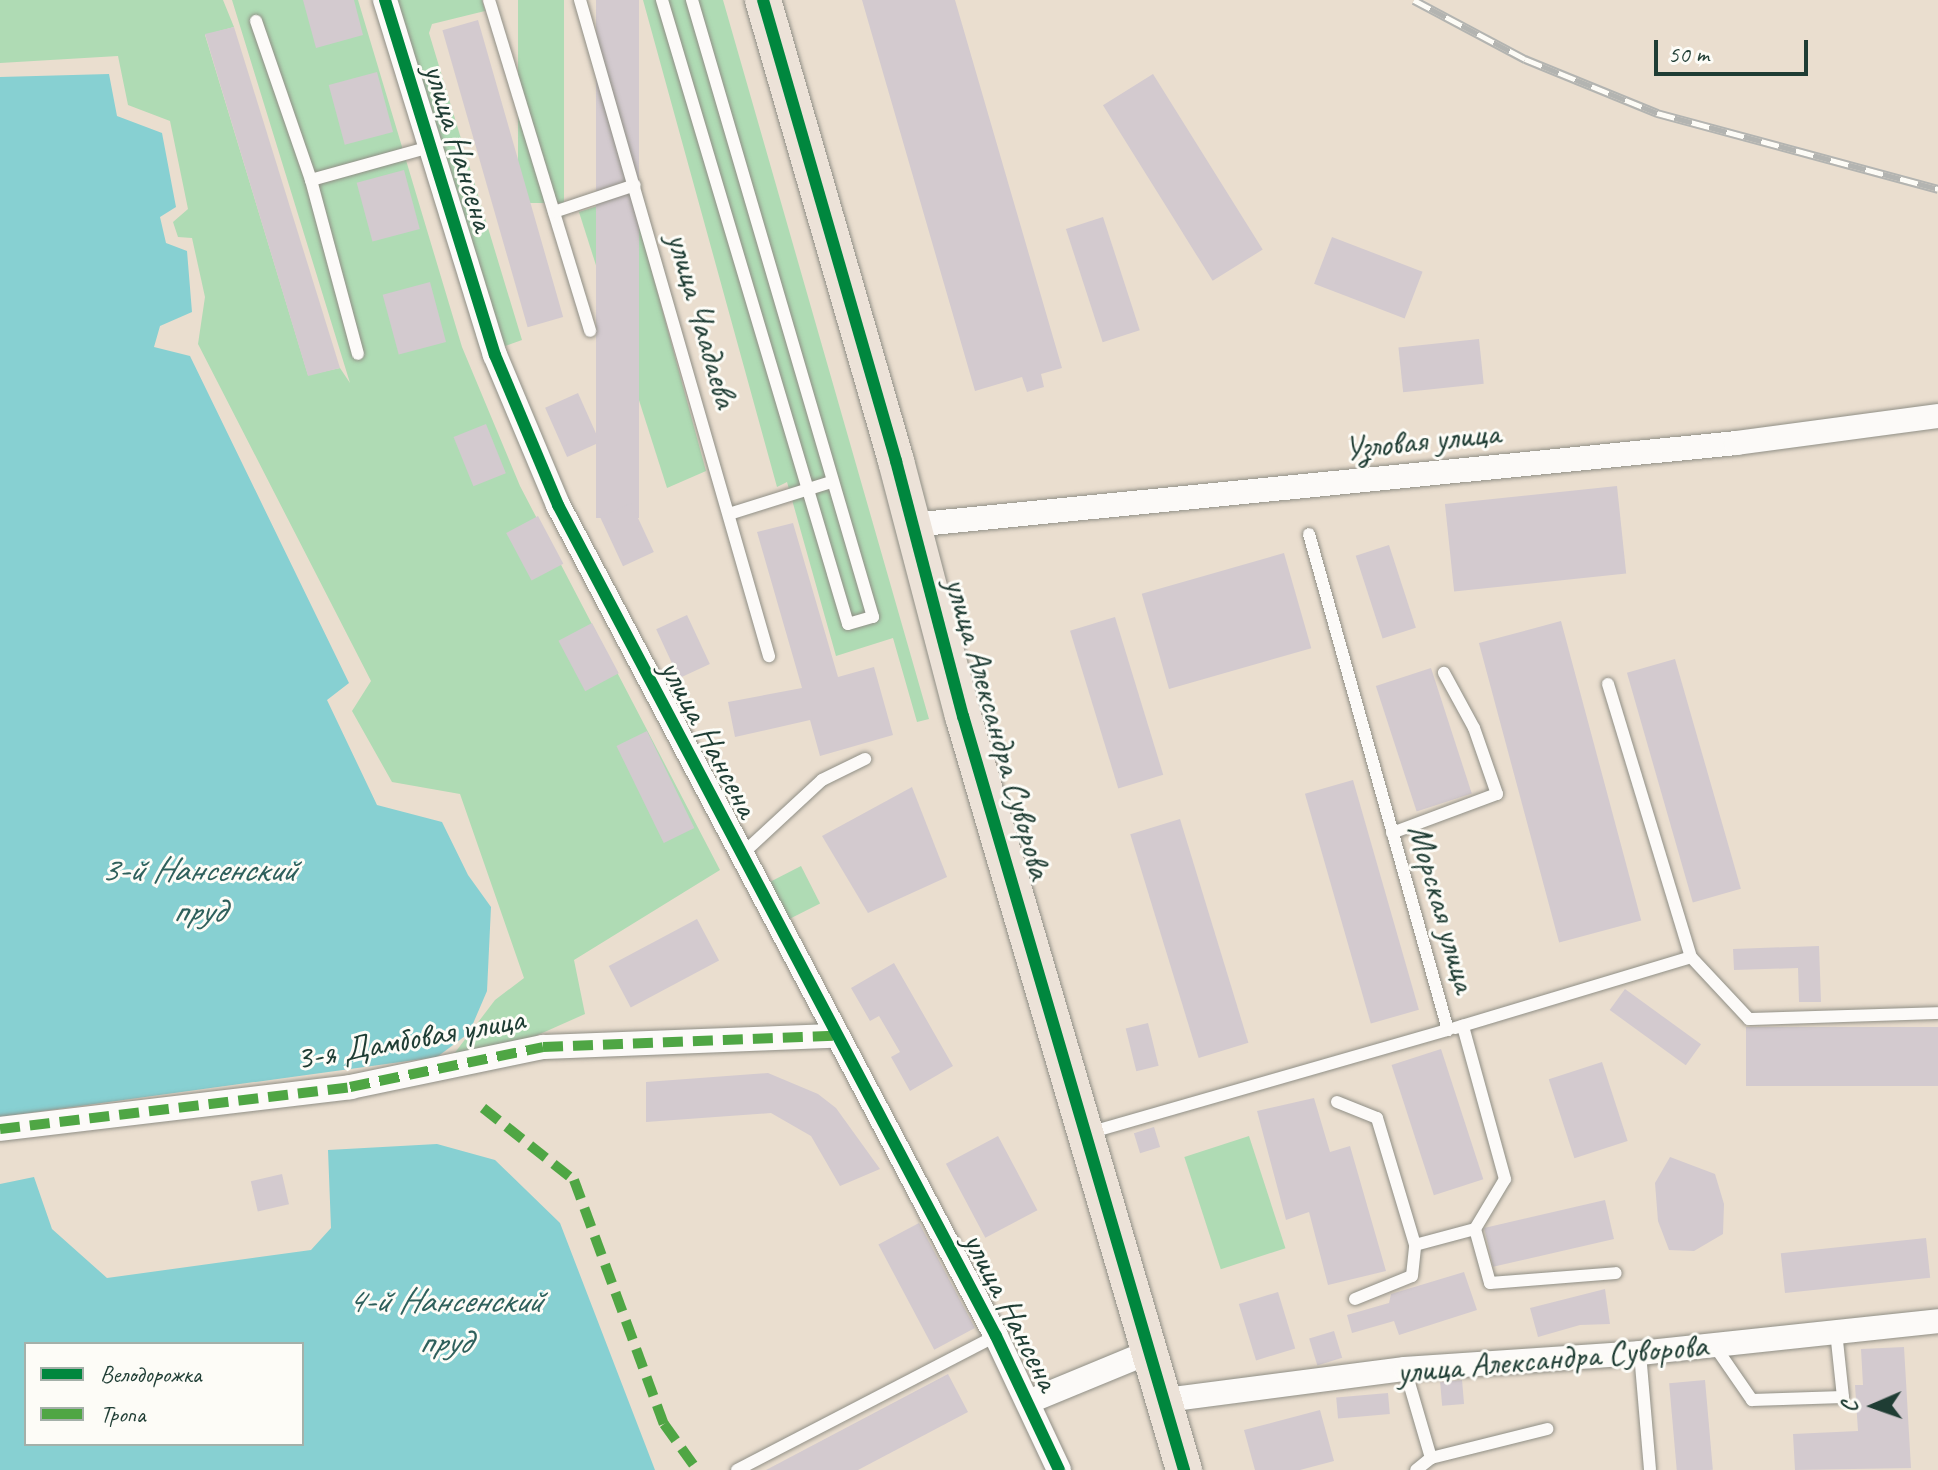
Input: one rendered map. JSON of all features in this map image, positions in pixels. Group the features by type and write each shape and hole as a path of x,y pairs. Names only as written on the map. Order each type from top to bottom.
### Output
{"main road":[{"name":"улица Александра Суворова","path":"763,0 1184,1470"}],"street":[{"name":"улица Нансена","path":"385,0 495,355 558,505 834,1036 996,1336 1059,1470"},
{"name":"Узловая улица","path":"912,525 1736,443 1938,416"},
{"name":"3-я Дамбовая улица","path":"0,1129 350,1087 543,1047 834,1036"},
{"name":"улица Александра Суворова","path":"1166,1400 1405,1369 1640,1353 1938,1321"},
{"name":"улица Нансена","path":"1028,1402 1152,1351"}],"lane":[{"path":"489,0 590,331"},
{"name":"улица Чаадаева","path":"580,0 769,656"},
{"path":"662,0 848,624 873,617 692,0"},
{"path":"256,21 311,180 358,354"},
{"path":"311,180 430,147"},
{"path":"554,212 635,185"},
{"path":"729,514 831,482"},
{"name":"Морская улица","path":"1088,1133 1448,1030 1309,534"},
{"path":"1392,833 1497,794 1474,728 1444,673"},
{"path":"1608,684 1691,957 1749,1019 1938,1013"},
{"path":"740,856 822,780 865,759"},
{"path":"1448,1030 1691,957"},
{"path":"1415,1245 1475,1229 1505,1179 1463,1026"},
{"path":"1337,1102 1377,1118 1415,1245 1412,1276 1355,1299"},
{"path":"1475,1229 1490,1283 1616,1273"},
{"path":"1714,1345 1752,1400 1843,1397 1836,1332"},
{"name":"улица Нансена","path":"737,1470 996,1336"},
{"path":"1640,1353 1650,1470"},
{"path":"1405,1369 1431,1458"},
{"path":"1416,1470 1431,1458 1547,1429"}],"green space":[{"path":"0,0 223,0 234,27 205,35 308,375 340,368 350,383 232,0 358,0 462,347 520,486 720,870 574,960 585,1014 486,1058 441,1071 495,1000 524,978 460,794 392,782 352,711 371,681 198,344 205,297 192,238 178,237 173,222 188,209 170,121 128,105 118,56 0,63"},
{"path":"392,0 482,0 485,11 432,24 429,33 522,340 500,348"},
{"path":"518,0 564,0 564,203 518,203"},
{"path":"643,0 723,0 929,719 917,722 893,638 836,656 787,482 777,487"},
{"path":"631,195 706,471 667,488 579,212"},
{"path":"801,866 820,903 789,919 770,882"},
{"path":"1249,1136 1285,1248 1221,1269 1184,1157"}],"water":[{"name":"3-й Нансенский пруд","path":"109,74 117,116 162,133 176,207 160,217 166,243 187,251 192,312 160,326 154,347 190,356 349,683 327,700 377,805 442,822 468,875 491,907 487,991 469,1033 437,1057 0,1117 0,77"},
{"name":"4-й Нансенский пруд","path":"437,1144 495,1160 560,1223 655,1470 0,1470 0,1184 34,1177 52,1229 107,1278 311,1250 331,1228 328,1150"}],"building":[{"path":"303,0 354,0 363,35 316,48"},
{"path":"596,0 639,0 639,518 596,518"},
{"path":"862,0 955,0 1062,368 1041,374 1044,387 1027,392 1022,377 975,391"},
{"path":"478,20 563,317 528,327 442,30"},
{"path":"234,27 340,368 308,376 205,34"},
{"path":"377,72 393,132 345,145 329,85"},
{"path":"1153,74 1263,250 1213,281 1103,105"},
{"path":"404,170 420,229 372,242 357,183"},
{"path":"1103,217 1140,330 1103,342 1066,229"},
{"path":"1332,237 1423,272 1405,318 1314,284"},
{"path":"430,282 446,342 399,355 383,295"},
{"path":"1479,339 1484,384 1403,392 1398,347"},
{"path":"578,393 600,442 567,457 545,408"},
{"path":"486,424 506,473 473,486 454,437"},
{"path":"1617,486 1626,574 1454,592 1445,504"},
{"path":"631,503 654,552 623,566 600,517"},
{"path":"538,516 563,564 532,581 506,533"},
{"path":"793,523 838,677 874,667 893,735 820,756 810,720 735,737 728,702 802,688 757,532"},
{"path":"1389,545 1416,628 1383,639 1356,556"},
{"path":"1284,553 1311,648 1169,689 1142,594"},
{"path":"687,615 710,664 679,678 656,629"},
{"path":"1115,617 1163,775 1118,789 1070,631"},
{"path":"1561,621 1641,920 1559,942 1479,643"},
{"path":"592,623 619,673 585,691 558,641"},
{"path":"1675,659 1741,889 1693,903 1627,673"},
{"path":"1431,668 1472,794 1417,811 1376,686"},
{"path":"647,731 694,828 664,843 616,746"},
{"path":"1353,780 1419,1010 1371,1024 1305,794"},
{"path":"912,787 947,877 868,913 822,836"},
{"path":"1180,819 1248,1043 1199,1058 1130,834"},
{"path":"697,919 719,960 631,1007 609,966"},
{"path":"1819,946 1821,1002 1799,1002 1798,968 1734,970 1733,949"},
{"path":"894,963 953,1066 910,1091 891,1057 900,1052 879,1016 870,1021 851,988"},
{"path":"1625,989 1701,1044 1686,1065 1610,1010"},
{"path":"1148,1023 1159,1066 1136,1071 1126,1029"},
{"path":"1746,1027 1938,1027 1938,1086 1746,1086"},
{"path":"1441,1049 1483,1179 1434,1195 1392,1065"},
{"path":"1602,1062 1628,1141 1574,1158 1549,1079"},
{"path":"768,1073 818,1094 836,1108 880,1169 840,1186 811,1136 771,1113 646,1122 646,1082"},
{"path":"1314,1098 1330,1152 1350,1146 1386,1271 1328,1285 1309,1212 1286,1220 1257,1111"},
{"path":"1154,1127 1160,1147 1140,1153 1134,1133"},
{"path":"998,1136 1037,1210 985,1238 946,1164"},
{"path":"1670,1157 1715,1174 1724,1204 1723,1234 1694,1251 1669,1250 1658,1221 1655,1183"},
{"path":"282,1174 289,1204 258,1211 251,1181"},
{"path":"1605,1200 1614,1239 1493,1267 1484,1228"},
{"path":"919,1223 975,1328 934,1350 878,1245"},
{"path":"1926,1238 1930,1278 1785,1293 1781,1253"},
{"path":"1464,1272 1477,1310 1399,1335 1394,1321 1352,1333 1347,1315 1389,1303 1391,1294"},
{"path":"1605,1289 1610,1324 1580,1325 1538,1337 1530,1308"},
{"path":"1278,1292 1295,1348 1256,1360 1239,1304"},
{"path":"1334,1331 1342,1358 1317,1365 1309,1339"},
{"path":"1904,1347 1911,1468 1795,1470 1793,1434 1858,1431 1855,1385 1863,1385 1861,1349"},
{"path":"948,1374 968,1412 858,1470 766,1470"},
{"path":"1462,1380 1464,1404 1442,1406 1440,1382"},
{"path":"1705,1380 1713,1470 1677,1470 1669,1383"},
{"path":"1388,1393 1390,1414 1338,1418 1336,1398"},
{"path":"1320,1410 1334,1461 1300,1470 1255,1470 1244,1430"}],"railway":[{"path":"1414,0 1525,59 1657,113 1938,189"}],"marked path":[{"path":"0,1129 350,1087 543,1047 834,1036"},
{"path":"483,1108 574,1180 664,1424 697,1470"}],"cycle path":[{"path":"385,0 495,355 558,505 996,1336 1059,1470"},
{"path":"763,0 896,461 963,716 1184,1470"}]}
